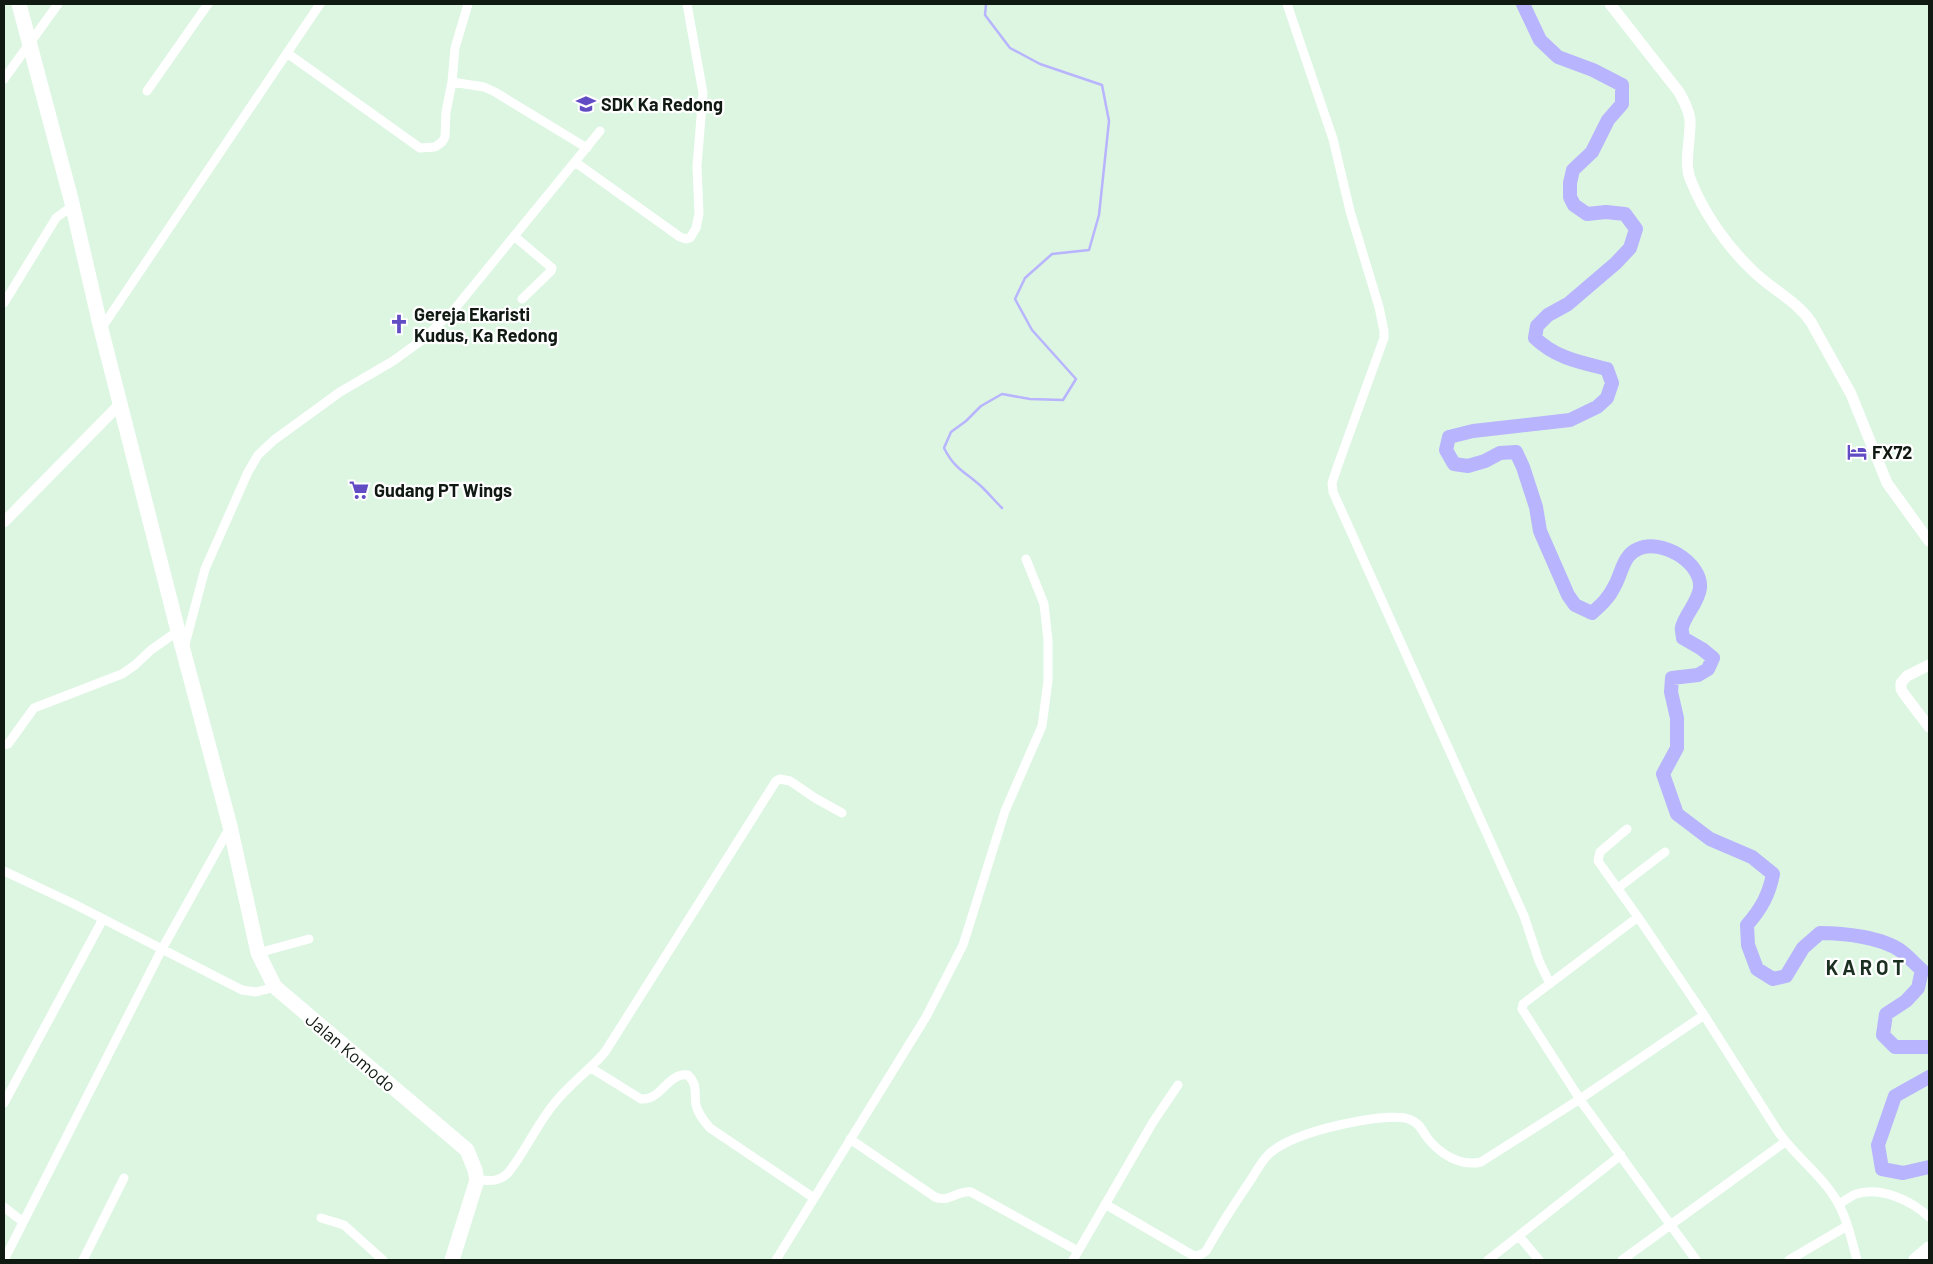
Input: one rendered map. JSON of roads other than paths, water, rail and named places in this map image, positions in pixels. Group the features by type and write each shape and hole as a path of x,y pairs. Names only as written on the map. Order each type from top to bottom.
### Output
{"highway":[{"name":"Jalan Komodo","path":"19,4 31,43 101,329 230,826 258,953 275,987 467,1150 476,1170 478,1180"},
{"path":"452,1260 478,1180"},
{"path":"1916,1260 1929,1250"}],"street":[{"path":"4,79 58,4"},
{"path":"146,91 208,4"},
{"path":"101,329 320,4"},
{"path":"287,53 420,148 435,147 445,137 446,112 454,83 455,48 468,4"},
{"path":"575,162 680,237 690,238 696,228 700,214 697,166 702,93 687,4"},
{"path":"1287,4 1333,140 1350,210 1379,307 1384,331 1384,338 1332,483 1333,492 1524,916 1539,961 1550,984"},
{"path":"1610,4 1679,92 1688,108 1690,120 1688,164 1690,180 1713,222 1751,270 1803,311 1811,322 1851,394 1887,483 1929,541"},
{"path":"454,83 484,87 587,148"},
{"path":"184,648 205,570 248,472 258,456 274,440 340,392 394,361 422,340 453,311 600,131"},
{"path":"4,303 56,218 72,206"},
{"path":"514,236 552,268 522,298"},
{"path":"4,522 122,404"},
{"path":"776,1260 926,1017 963,945 1005,811 1042,726 1048,681 1048,640 1044,604 1026,559"},
{"path":"4,745 8,744 34,708 122,674 178,631"},
{"path":"1929,665 1903,679 1901,689 1929,727"},
{"path":"478,1180 495,1181 504,1178 508,1174 553,1105 605,1052 776,781 780,779 790,781 814,798 842,812"},
{"path":"4,1260 162,949 230,826"},
{"path":"1627,829 1598,856 1601,866 1704,1015 1785,1142 1830,1190 1839,1204 1857,1260"},
{"path":"1618,888 1665,852"},
{"path":"4,871 242,990 256,992 275,987"},
{"path":"1638,917 1523,1004 1522,1009 1580,1099 1696,1260"},
{"path":"4,1103 103,919"},
{"path":"258,953 309,939"},
{"path":"1105,1204 1194,1256 1199,1256 1206,1251 1258,1166 1271,1152 1281,1146 1326,1127 1400,1117 1408,1118 1420,1126 1435,1148 1452,1158 1471,1164 1481,1162 1580,1099 1704,1015"},
{"path":"591,1068 641,1099 646,1100 654,1096 677,1077 688,1075 695,1083 697,1107 703,1120 710,1128 814,1198"},
{"path":"1073,1260 1153,1122 1178,1085"},
{"path":"850,1139 935,1197 947,1199 966,1191 972,1192 1078,1251"},
{"path":"1622,1260 1785,1142"},
{"path":"1488,1260 1621,1155"},
{"path":"83,1260 124,1178"},
{"path":"1839,1204 1857,1194 1875,1193 1909,1202 1929,1217"},
{"path":"4,1207 23,1222"},
{"path":"321,1218 344,1225 384,1260"},
{"path":"1789,1260 1847,1226"},
{"path":"1519,1236 1538,1260"}],"waterway":[{"path":"986,4 985,15 1010,48 1040,64 1102,85 1109,121 1099,215 1089,250 1052,254 1025,278 1015,299 1032,330 1076,379 1063,400 1030,399 1002,394 981,406 966,421 951,432 944,448 952,461 983,488 1002,508"},
{"path":"1523,4 1540,40 1558,57 1593,70 1622,85 1622,104 1608,120 1592,152 1573,170 1570,183 1570,197 1574,205 1587,214 1606,212 1625,214 1636,229 1630,248 1616,263 1568,304 1548,315 1537,326 1535,338 1560,355 1607,369 1612,383 1607,398 1597,407 1570,420 1473,431 1449,437 1446,450 1454,464 1468,466 1485,461 1500,453 1516,452 1536,507 1540,531 1568,595 1575,605 1592,613 1610,595 1629,556 1638,549 1647,546 1668,550 1687,561 1694,569 1699,578 1700,588 1682,627 1683,638 1713,658 1708,669 1698,675 1672,678 1671,692 1677,718 1677,748 1663,774 1677,814 1710,839 1752,857 1773,874 1764,901 1747,925 1748,945 1757,969 1773,979 1786,976 1803,948 1820,933 1862,937 1893,946 1904,953 1922,970 1918,988 1906,1001 1886,1014 1883,1035 1895,1047 1929,1047"},
{"path":"1929,1077 1895,1096 1878,1145 1882,1169 1903,1173 1929,1167"}],"place":[{"name":"SDK Ka Redong","path":"586,104"},
{"name":"Gereja Ekaristi Kudus, Ka Redong","path":"399,324"},
{"name":"FX72","path":"1857,452"},
{"name":"Gudang PT Wings","path":"359,490"}],"district":[{"name":"K A R O T","path":"1865,967"}]}
